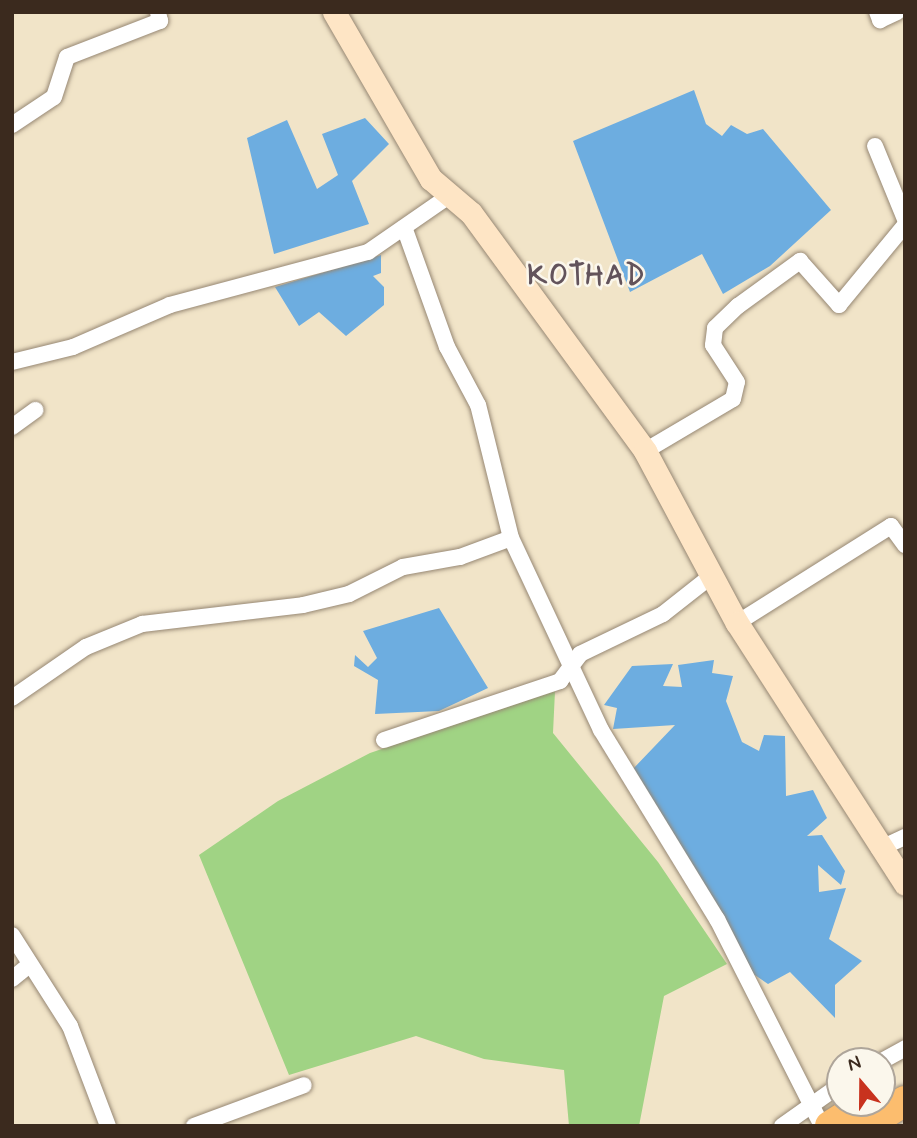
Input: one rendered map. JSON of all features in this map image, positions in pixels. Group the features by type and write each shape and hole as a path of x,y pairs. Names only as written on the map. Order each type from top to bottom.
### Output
{"highway":[{"path":"865,1126 905,1101"}],"main road":[{"path":"334,12 431,179 471,213 645,451 710,577 737,623 879,849 905,884"}],"street":[{"path":"12,125 54,97 67,57 160,21 158,12"},
{"path":"877,12 880,20 897,12"},
{"path":"875,146 905,219"},
{"path":"12,362 72,347 170,305 368,252 449,196"},
{"path":"645,451 733,399 737,382 713,345 715,328 738,306 800,261 839,305 905,225"},
{"path":"404,227 447,347 478,405 511,538 601,730 717,919 820,1115 822,1126"},
{"path":"12,427 35,410"},
{"path":"737,623 891,526 905,545"},
{"path":"12,698 86,647 142,624 303,605 349,594 403,567 460,557 511,538"},
{"path":"384,740 560,681 573,668 580,654 663,614 710,577"},
{"path":"879,849 905,837"},
{"path":"12,935 27,967 70,1026 108,1126"},
{"path":"12,979 27,967"},
{"path":"194,1126 304,1085"},
{"path":"782,1126 820,1115"}],"green space":[{"path":"555,691 553,733 658,862 727,964 664,996 639,1126 569,1126 564,1070 484,1059 416,1036 289,1075 199,855 278,801 370,753"}],"water":[{"path":"694,90 706,124 722,136 731,125 747,134 763,129 831,210 770,266 723,294 702,254 630,292 573,141"},
{"path":"365,118 389,144 352,181 369,224 274,254 247,138 287,120 317,189 338,175 322,134"},
{"path":"381,255 381,273 373,276 384,287 384,305 346,336 319,312 299,326 275,287"},
{"path":"439,608 488,688 439,711 375,714 378,680 354,666 355,655 368,667 377,658 363,631"},
{"path":"714,660 712,673 733,676 726,701 742,742 759,751 764,735 785,736 786,796 813,790 827,818 807,836 822,835 845,871 841,885 818,865 819,892 846,888 829,939 862,961 835,985 835,1018 790,972 768,984 746,969 632,770 675,725 613,729 617,708 604,705 632,666 673,664 663,686 682,687 678,665"}],"district":[{"name":"KOTHAD","path":"587,277"}]}
